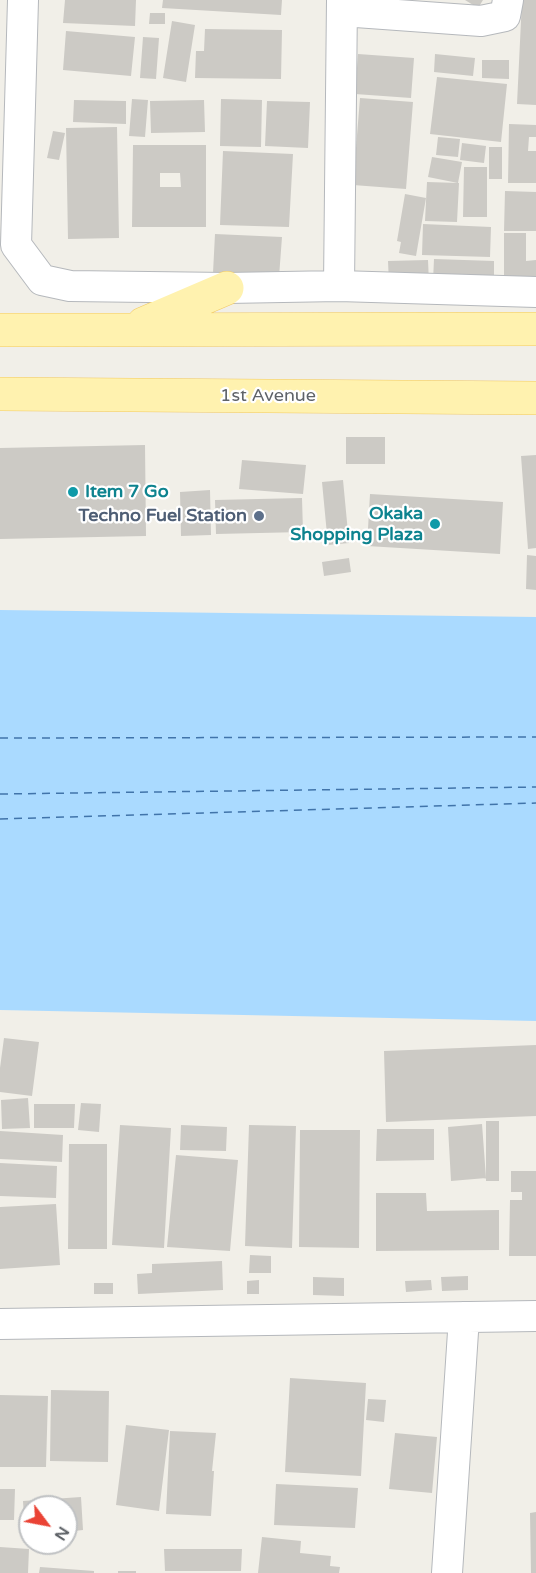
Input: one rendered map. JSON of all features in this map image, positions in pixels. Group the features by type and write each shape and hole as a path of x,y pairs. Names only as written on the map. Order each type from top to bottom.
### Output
{"main road":[{"path":"132,330 227,288"},
{"path":"0,330 536,329"},
{"name":"1st Avenue","path":"0,394 536,398"}],"street":[{"path":"23,0 11,55 16,245 42,280 70,286 227,288 339,286 536,292"},
{"path":"339,286 342,6 481,21 505,16 508,0"},
{"path":"0,1324 536,1316"},
{"path":"447,1573 464,1317"}],"water":[{"path":"0,610 536,617 536,1021 0,1010"}],"building":[{"path":"65,0 136,0 135,26 63,23"},
{"path":"163,0 282,0 281,15 162,8"},
{"path":"465,0 483,0 478,8"},
{"path":"522,0 536,0 536,105 517,104"},
{"path":"150,13 165,13 165,24 149,24"},
{"path":"172,21 195,25 186,82 163,78"},
{"path":"205,29 282,30 281,79 195,78 196,51 204,51"},
{"path":"66,31 135,37 131,76 63,70"},
{"path":"143,37 159,38 156,79 140,78"},
{"path":"358,54 414,58 411,98 355,94"},
{"path":"435,54 475,58 473,76 434,72"},
{"path":"482,60 509,60 509,79 482,78"},
{"path":"437,77 507,84 501,142 430,134"},
{"path":"360,98 413,102 406,189 353,185"},
{"path":"132,99 148,100 145,137 129,136"},
{"path":"221,99 262,100 261,147 220,146"},
{"path":"74,100 126,101 126,124 73,122"},
{"path":"204,100 205,132 151,133 150,101"},
{"path":"267,101 310,102 308,148 265,146"},
{"path":"509,124 536,125 536,137 529,137 528,151 536,151 536,183 508,183"},
{"path":"117,127 119,238 68,239 66,128"},
{"path":"53,131 65,133 59,160 47,158"},
{"path":"438,137 460,139 458,157 436,155"},
{"path":"462,143 486,146 484,163 460,160"},
{"path":"133,145 206,145 206,227 132,227","holes":["160,173 180,173 181,187 160,187"]},
{"path":"489,147 502,147 502,179 489,179"},
{"path":"223,151 293,154 289,227 220,225"},
{"path":"432,157 462,162 458,183 428,177"},
{"path":"464,167 487,167 487,217 463,217"},
{"path":"427,182 459,183 457,222 425,221"},
{"path":"505,191 536,192 536,231 504,231"},
{"path":"405,194 426,198 416,256 399,253 401,242 397,241"},
{"path":"423,224 491,227 490,257 422,255"},
{"path":"504,233 526,233 526,261 536,260 536,283 504,284"},
{"path":"215,234 282,237 279,277 213,273"},
{"path":"434,259 494,261 494,283 433,281"},
{"path":"428,260 429,283 389,284 388,261"},
{"path":"346,437 385,437 385,464 346,464"},
{"name":"Item 7 Go","path":"145,445 146,536 0,539 0,448"},
{"path":"536,455 536,548 528,549 521,456"},
{"path":"242,460 306,465 303,494 239,489"},
{"path":"343,480 349,543 328,545 322,482"},
{"path":"210,490 211,535 181,536 180,492"},
{"name":"Okaka Shopping Plaza","path":"370,494 503,502 500,554 367,546"},
{"name":"Techno Fuel Station","path":"302,498 303,532 216,534 215,500"},
{"path":"527,555 536,556 536,590 526,589"},
{"path":"349,558 351,572 324,576 322,562"},
{"path":"4,1038 39,1042 32,1096 0,1092"},
{"path":"536,1045 536,1116 386,1122 384,1051"},
{"path":"28,1098 30,1128 2,1129 1,1100"},
{"path":"81,1103 101,1104 99,1132 78,1130"},
{"path":"34,1104 75,1104 74,1128 34,1128"},
{"path":"486,1121 499,1121 499,1181 486,1181"},
{"path":"482,1124 486,1178 451,1181 448,1127"},
{"path":"120,1125 171,1128 164,1248 112,1245"},
{"path":"181,1125 227,1127 226,1151 180,1150"},
{"path":"249,1125 296,1126 292,1248 245,1246"},
{"path":"377,1129 434,1129 434,1160 376,1161"},
{"path":"300,1130 360,1130 359,1248 299,1247"},
{"path":"0,1131 63,1135 62,1162 0,1159"},
{"path":"69,1144 107,1144 107,1249 68,1249"},
{"path":"176,1155 238,1160 230,1251 167,1247"},
{"path":"0,1163 57,1166 56,1198 0,1196"},
{"path":"511,1171 536,1171 536,1256 509,1256 510,1200 522,1200 522,1192 511,1192"},
{"path":"376,1193 426,1193 427,1211 499,1210 499,1250 376,1251"},
{"path":"56,1204 60,1265 0,1269 0,1207"},
{"path":"250,1255 271,1256 271,1273 249,1273"},
{"path":"222,1261 223,1290 138,1294 137,1274 152,1273 152,1264"},
{"path":"468,1276 468,1290 442,1291 441,1277"},
{"path":"313,1277 344,1278 344,1296 313,1295"},
{"path":"259,1280 259,1294 247,1294 247,1281"},
{"path":"431,1280 432,1290 406,1292 405,1281"},
{"path":"94,1283 113,1283 113,1294 94,1294"},
{"path":"290,1378 366,1383 361,1476 285,1472"},
{"path":"51,1390 109,1391 108,1462 50,1461"},
{"path":"0,1395 48,1396 46,1467 0,1467"},
{"path":"368,1399 386,1400 384,1422 366,1420"},
{"path":"126,1425 169,1430 159,1511 116,1505"},
{"path":"170,1431 216,1433 211,1516 166,1514"},
{"path":"395,1433 437,1437 432,1493 389,1489"},
{"path":"276,1484 358,1488 355,1528 274,1525"},
{"path":"0,1489 15,1489 14,1520 0,1520"},
{"path":"78,1497 81,1497 83,1530 78,1531"},
{"path":"536,1512 536,1573 531,1573 530,1513"},
{"path":"262,1537 301,1541 300,1553 331,1556 330,1566 340,1567 339,1573 258,1573"},
{"path":"0,1547 18,1548 18,1555 29,1555 28,1573 0,1573"},
{"path":"164,1549 242,1549 241,1571 165,1571"},
{"path":"40,1567 94,1571 94,1573 39,1573"},
{"path":"118,1571 136,1571 136,1573 118,1573"}],"ferry route":[{"path":"0,738 536,737"},
{"path":"0,794 536,787"},
{"path":"0,819 536,803"}],"place":[{"name":"Item 7 Go","path":"73,492"},
{"name":"Techno Fuel Station","path":"259,516"},
{"name":"Okaka Shopping Plaza","path":"435,524"}]}
